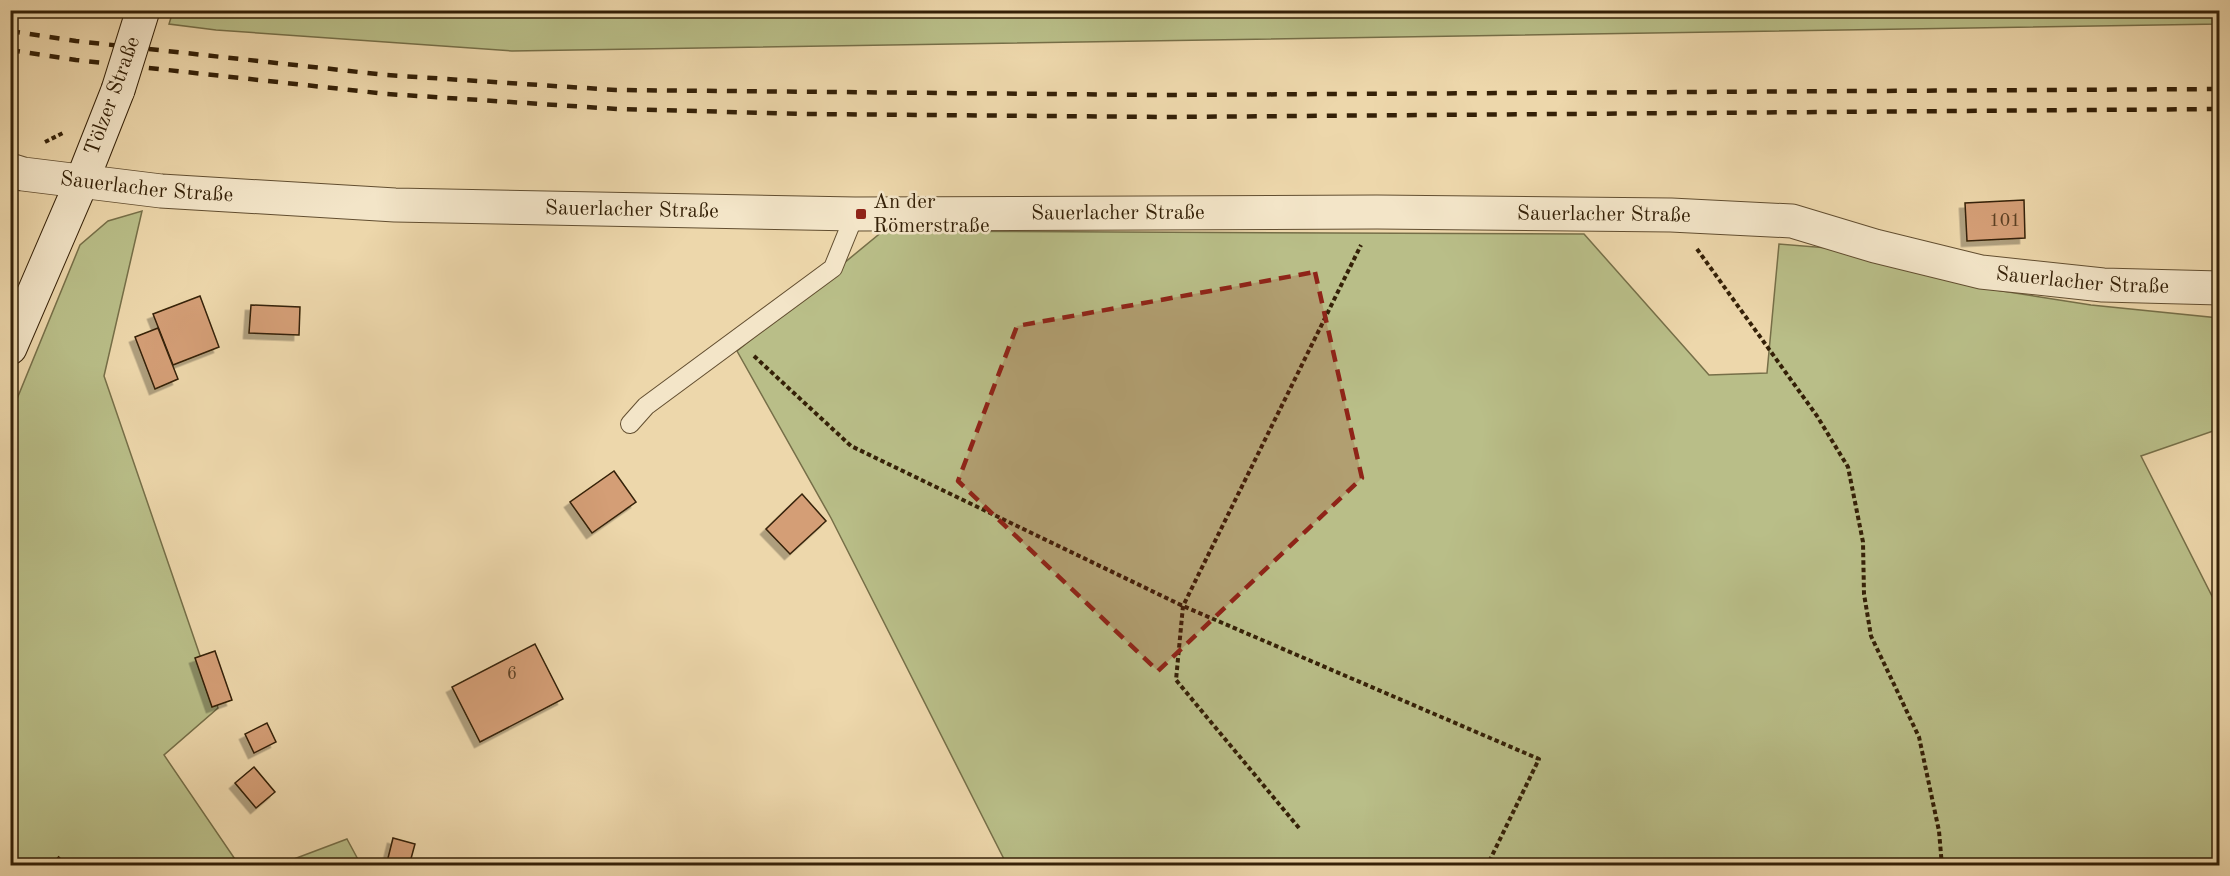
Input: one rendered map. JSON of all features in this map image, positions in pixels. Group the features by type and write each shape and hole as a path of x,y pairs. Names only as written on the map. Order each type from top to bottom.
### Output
{"street":[{"name":"Tölzer Straße","path":"10,348 82,181 118,90 143,10"},
{"name":"Sauerlacher Straße","path":"17,172 161,191 395,205 855,214 1377,212 1671,215 1792,221 1875,246 1981,272 2103,285 2220,288"}],"lane":[{"path":"630,424 646,406 833,268 855,214"}],"path":[{"path":"17,172 34,147 64,133 71,126"},
{"path":"1299,828 1176,680 1183,606 1377,212"},
{"path":"1671,215 1817,416 1848,467 1863,542 1864,594 1871,636 1919,737 1940,831 1942,866"},
{"path":"736,339 851,446 1183,606 1539,759 1487,866"},
{"path":"52,866 61,856"}],"highlighted area":[{"path":"1315,272 1362,478 1158,671 958,481 1017,326"}],"green space":[{"path":"2219,10 2220,24 512,51 216,30 169,24 173,11"},
{"path":"142,211 104,376 218,708 164,755 239,865 11,865 10,416 80,245 108,221"},
{"path":"883,231 1584,234 1709,375 1767,373 1779,244 1877,252 1977,287 2091,305 2219,318 2219,429 2141,456 2219,610 2219,865 1007,865 831,518 737,351"},
{"path":"347,839 361,865 278,865"}],"building":[{"path":"2024,200 2025,238 1967,241 1965,203"},
{"path":"200,296 219,347 173,365 153,314"},
{"path":"251,305 300,307 299,335 249,333"},
{"path":"158,328 178,379 155,389 135,337"},
{"path":"614,471 636,502 592,533 570,502"},
{"path":"802,494 826,521 790,554 766,529"},
{"path":"535,644 563,699 480,742 452,687"},
{"path":"215,651 232,700 212,707 195,658"},
{"path":"267,723 276,742 254,753 245,734"},
{"path":"254,767 275,792 256,808 235,783"},
{"path":"393,838 415,844 409,866 386,866"}],"railway":[{"path":"10,31 76,41 386,75 616,90 1160,95 2220,89"},
{"path":"10,50 76,60 387,94 618,109 807,114 1165,117 2220,109"}],"place":[{"name":"An der Römerstraße","path":"861,214"}]}
